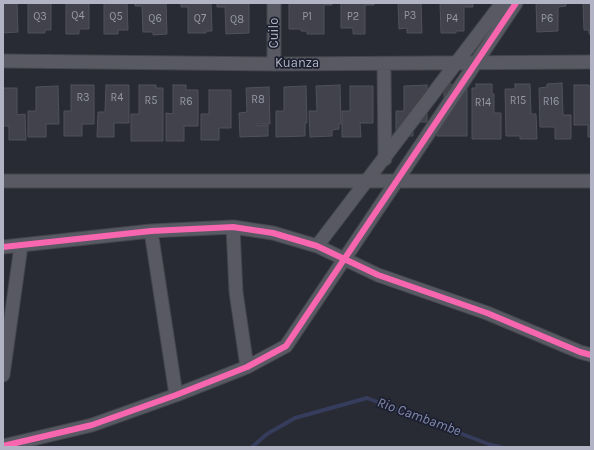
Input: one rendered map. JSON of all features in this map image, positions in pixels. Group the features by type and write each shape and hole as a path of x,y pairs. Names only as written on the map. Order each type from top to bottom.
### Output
{"street":[{"name":"Cuilo","path":"274,3 274,64"},
{"path":"317,246 502,3"},
{"path":"5,443 92,425 176,395 247,366 286,346 516,3"},
{"name":"Kuanza","path":"3,61 274,64 591,62"},
{"path":"384,69 385,181"},
{"path":"3,181 591,181"},
{"path":"233,227 236,292 247,366"},
{"path":"3,247 151,231 233,227 273,233 317,246 378,275 487,313 580,352 591,355"},
{"path":"151,231 176,395"},
{"path":"3,375 21,246"}],"building":[{"path":"3,3 17,3 18,32 3,33"},
{"path":"28,3 51,3 51,30 45,30 45,33 28,33"},
{"path":"66,3 89,3 89,29 79,29 79,34 66,34"},
{"path":"104,3 127,3 128,30 118,30 118,34 104,34"},
{"path":"135,3 166,3 167,34 153,35 153,32 143,32 142,6 135,6"},
{"path":"181,3 211,3 212,31 206,31 206,33 188,33 188,7 181,7"},
{"path":"217,3 249,3 249,33 226,34 225,7 217,7"},
{"path":"289,3 332,3 332,5 324,5 324,34 307,34 307,31 301,31 301,29 289,29"},
{"path":"341,3 374,3 374,5 365,5 365,34 353,34 353,28 341,28"},
{"path":"398,3 421,3 422,33 407,33 407,28 399,29"},
{"path":"440,3 473,3 473,7 464,7 464,31 456,31 456,33 441,33"},
{"path":"536,3 566,3 566,6 558,7 558,31 537,32"},
{"path":"583,3 591,3 591,34 589,34 589,30 584,30"},
{"path":"562,83 563,115 571,115 571,139 555,139 555,127 540,127 539,88 547,87 547,84"},
{"path":"444,84 467,85 467,136 437,136 437,110 444,110"},
{"path":"476,84 492,84 492,94 494,94 494,113 501,113 501,139 472,139 472,88 476,88"},
{"path":"515,84 530,84 531,114 536,114 537,139 520,139 520,136 506,136 505,89 515,89"},
{"path":"71,85 94,85 94,124 82,124 82,136 64,136 64,111 71,111"},
{"path":"106,85 129,85 129,123 114,123 114,137 97,137 98,112 105,112"},
{"path":"139,85 156,85 156,88 163,88 163,141 131,141 131,114 139,114"},
{"path":"173,85 186,85 186,90 198,90 198,126 184,126 184,141 166,141 166,113 173,114"},
{"path":"340,85 341,124 339,124 339,129 332,130 332,136 310,137 309,111 317,111 316,86"},
{"path":"427,85 427,122 413,122 413,136 396,136 396,111 404,111 404,86"},
{"path":"574,85 589,85 589,87 591,87 591,137 588,137 588,125 574,125"},
{"path":"58,86 59,124 46,124 46,137 28,137 28,111 36,111 36,87"},
{"path":"306,86 307,123 305,123 305,136 276,137 276,111 284,111 284,87"},
{"path":"350,86 373,86 373,123 360,123 361,137 342,137 342,111 350,111"},
{"path":"269,87 270,124 257,124 257,126 268,125 268,136 240,137 239,113 247,112 246,88"},
{"path":"3,88 17,88 17,115 25,114 26,140 9,140 9,126 3,126"},
{"path":"209,90 231,90 231,128 219,128 219,140 201,140 201,114 209,114"}],"waterway":[{"name":"Rio Cambambe","path":"252,447 267,434 295,418 367,398 491,445 501,447"}],"cycle path":[{"path":"3,446 92,425 176,395 247,367 286,346 516,3"},
{"path":"3,247 151,231 233,227 273,233 317,246 378,275 487,313 580,352 591,355"}]}
